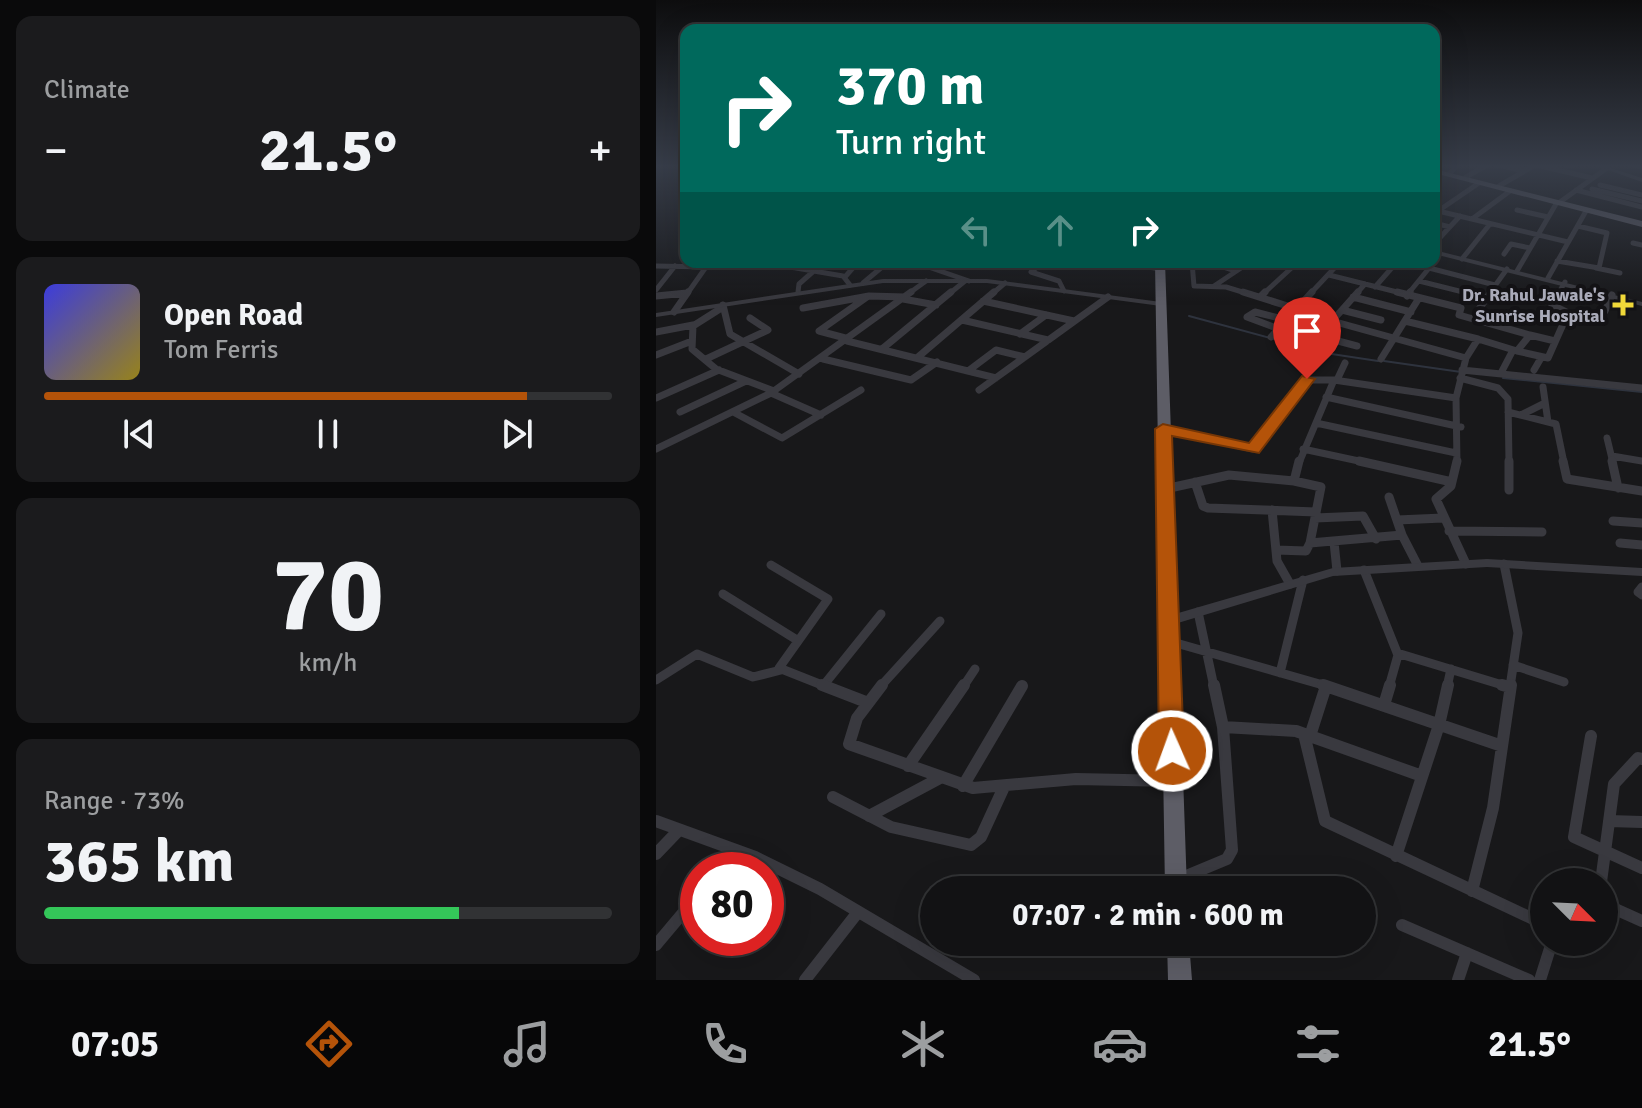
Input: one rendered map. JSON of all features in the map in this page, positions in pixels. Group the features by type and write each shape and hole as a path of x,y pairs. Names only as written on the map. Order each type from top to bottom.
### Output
{"highway":[{"path":"1160,268 1176,876"},
{"path":"1179,956 1180,980"}],"main road":[{"path":"1590,211 1642,223"}],"street":[{"path":"1440,211 1568,242"},
{"path":"1472,219 1483,211"},
{"path":"1520,211 1548,217"},
{"path":"1517,271 1552,211"},
{"path":"1548,278 1590,211"},
{"path":"1440,236 1460,216"},
{"path":"1440,224 1450,227"},
{"path":"1464,256 1490,224"},
{"path":"1578,226 1608,234 1596,268"},
{"path":"1633,243 1642,245"},
{"path":"1504,254 1510,244 1530,248"},
{"path":"1440,253 1464,256 1642,304"},
{"path":"1557,261 1620,273"},
{"path":"656,266 680,266"},
{"path":"656,293 675,266"},
{"path":"674,312 705,268"},
{"path":"797,268 845,277 850,285"},
{"path":"798,292 799,284 817,268"},
{"path":"845,277 853,268"},
{"path":"863,283 881,268"},
{"path":"931,268 967,281"},
{"path":"1036,268 1031,272 1059,281 1064,291"},
{"path":"1192,268 1193,285 1214,286 1297,309"},
{"path":"1227,268 1236,271"},
{"path":"1214,286 1241,268"},
{"path":"1260,297 1291,268"},
{"path":"1271,337 1335,268"},
{"path":"1375,287 1392,268"},
{"path":"1407,296 1429,268 1495,285"},
{"path":"1479,309 1507,269"},
{"path":"1329,275 1461,308 1450,332"},
{"path":"656,449 735,413 772,392 823,359 926,281"},
{"path":"656,315 863,283 926,281 1005,283 1161,304"},
{"path":"882,349 967,281"},
{"path":"1419,281 1486,298"},
{"path":"1405,321 1548,358 1568,313 1552,304 1565,282"},
{"path":"918,357 1005,283"},
{"path":"1309,347 1365,284"},
{"path":"656,293 687,293"},
{"path":"1605,311 1612,295"},
{"path":"803,308 869,296 904,298 936,305"},
{"path":"869,296 819,331 996,378"},
{"path":"979,390 1108,297"},
{"path":"1353,297 1411,312"},
{"path":"1381,359 1419,298"},
{"path":"983,301 1074,321"},
{"path":"656,332 693,326 723,306"},
{"path":"723,306 729,333 741,343 799,374"},
{"path":"694,309 693,350 719,370 821,415"},
{"path":"1342,310 1381,320"},
{"path":"1279,329 1246,318 1255,312 1287,320"},
{"path":"1020,334 1046,315"},
{"path":"1459,315 1555,341"},
{"path":"706,359 768,330 750,318"},
{"path":"962,320 1048,340"},
{"path":"1332,321 1466,358"},
{"path":"1501,373 1515,350 1530,335"},
{"path":"1319,336 1357,346"},
{"path":"1466,564 1443,518 1442,495 1452,482 1461,427 1456,398 1461,374 1466,358 1478,339"},
{"path":"656,355 692,341"},
{"path":"968,371 996,350 1025,357"},
{"path":"1534,370 1541,358"},
{"path":"823,359 911,380 937,362"},
{"path":"1296,475 1303,449 1345,363"},
{"path":"656,398 719,370"},
{"path":"1461,374 1642,388"},
{"path":"1461,374 1502,391 1508,399 1509,490"},
{"path":"1163,429 1253,449 1305,380 1335,380 1456,398"},
{"path":"680,412 746,381"},
{"path":"1543,387 1548,422"},
{"path":"735,413 779,438 861,390"},
{"path":"1326,397 1461,427"},
{"path":"1521,415 1545,403"},
{"path":"1508,412 1557,426 1564,477 1642,491"},
{"path":"1316,423 1456,453"},
{"path":"1607,438 1618,488"},
{"path":"1303,449 1452,482"},
{"path":"1612,456 1642,461"},
{"path":"1165,489 1229,475 1296,475 1321,487 1306,551 1276,550"},
{"path":"1195,482 1205,507 1363,516 1376,539"},
{"path":"1389,497 1402,535 1418,566"},
{"path":"1272,510 1278,564 1290,584"},
{"path":"1397,520 1443,518"},
{"path":"1613,521 1642,523"},
{"path":"1449,531 1542,532"},
{"path":"1310,543 1402,535"},
{"path":"1334,542 1337,571"},
{"path":"1620,543 1642,545"},
{"path":"1168,621 1337,571 1504,564 1642,572"},
{"path":"1472,891 1492,813 1518,630 1504,564"},
{"path":"771,565 828,599 779,663 781,670"},
{"path":"1364,570 1397,653 1384,705"},
{"path":"1280,673 1303,580"},
{"path":"1642,587 1638,592 1642,595"},
{"path":"723,594 797,640"},
{"path":"1194,876 1227,859 1231,853 1223,727 1198,612"},
{"path":"823,686 881,614"},
{"path":"940,621 866,702 848,733 849,744 963,786 983,789 1076,779 1173,781"},
{"path":"1168,641 1326,686 1502,746"},
{"path":"1397,653 1510,687"},
{"path":"656,680 702,654 753,677 781,670 866,702"},
{"path":"1513,665 1564,682"},
{"path":"908,766 975,669"},
{"path":"1396,856 1439,725 1451,669"},
{"path":"963,786 1022,686"},
{"path":"1326,686 1307,735 1325,821 1530,918"},
{"path":"1223,727 1307,735 1422,776"},
{"path":"1591,736 1574,837 1642,868"},
{"path":"1602,868 1614,784 1638,758 1642,759"},
{"path":"869,816 940,778"},
{"path":"833,797 891,827 971,845 981,837 1004,787"},
{"path":"656,821 735,850 820,889 974,980"},
{"path":"1609,821 1642,822"},
{"path":"656,854 679,830"},
{"path":"1618,910 1642,921"},
{"path":"805,980 858,912"},
{"path":"656,945 680,916"},
{"path":"1402,925 1529,980"},
{"path":"1458,980 1467,953"},
{"path":"1540,980 1548,956"}],"waterway":[{"path":"1189,316 1325,353 1378,361"},
{"path":"1384,361 1461,372"},
{"path":"1503,378 1642,392"}],"place":[{"name":"Dr. Rahul Jawale's Sunrise Hospital","path":"1623,305"}],"route":[{"path":"1172,751 1163,429 1245,449 1256,448 1307,379"}]}
